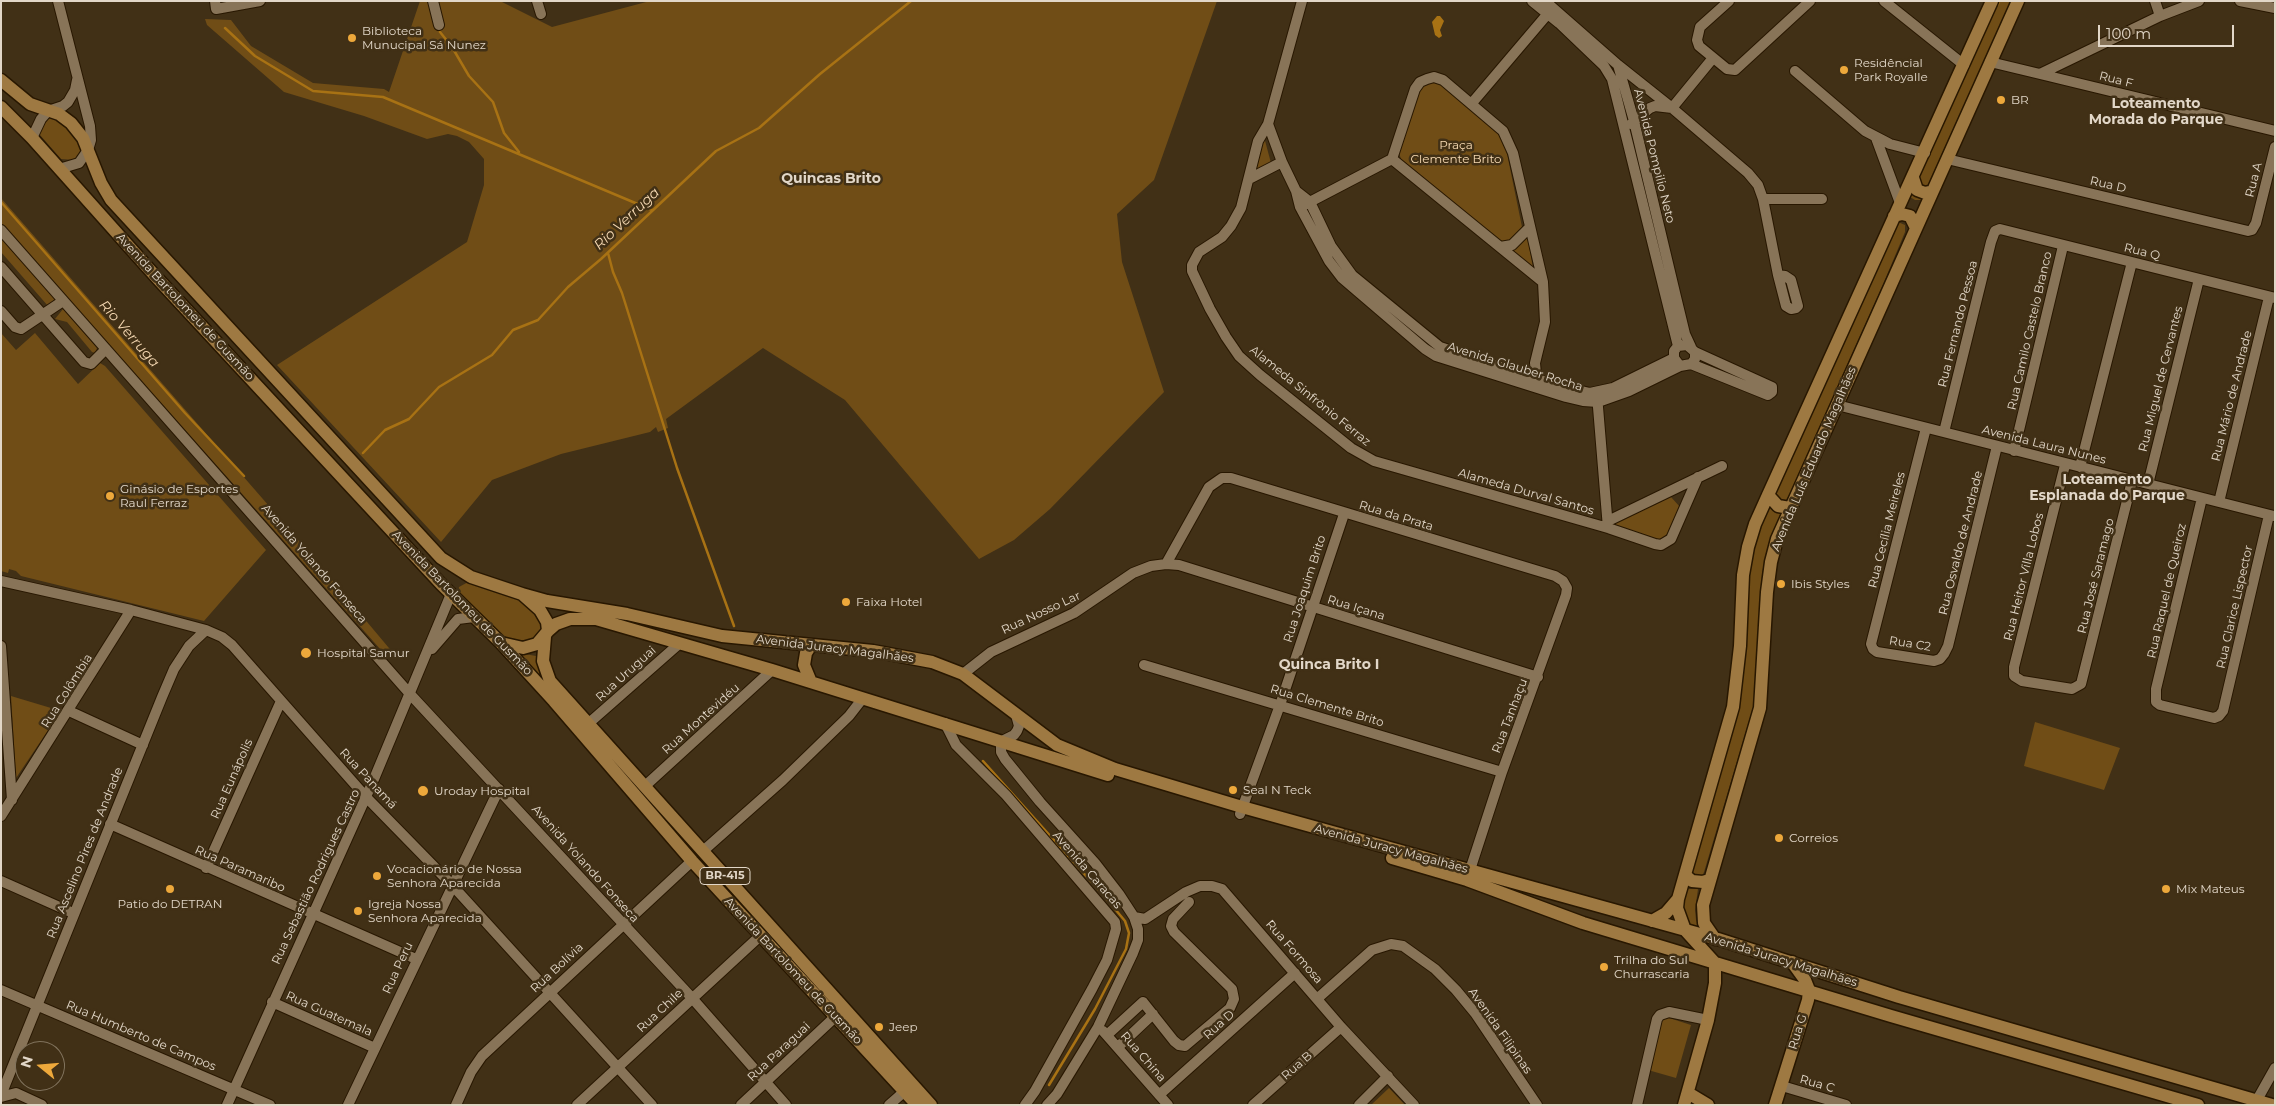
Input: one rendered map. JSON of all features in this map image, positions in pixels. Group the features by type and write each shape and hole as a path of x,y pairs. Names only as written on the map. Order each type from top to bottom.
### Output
{"main road":[{"name":"Avenida Luís Eduardo Magalhães","path":"1685,930 1677,908 1678,899 1733,707 1738,681 1743,575 1755,524 1992,1"},
{"name":"Avenida Luís Eduardo Magalhães","path":"1715,939 1706,930 1702,915 1709,880 1760,708 1771,562 1790,508 2018,1"},
{"name":"Avenida Bartolomeu de Gusmão","path":"1,80 20,98 36,108 59,114 71,123 79,132 101,183 111,200 441,558 471,577 522,594"},
{"name":"Avenida Bartolomeu de Gusmão","path":"1,107 32,138 156,278 451,594 501,643 554,701 692,861 917,1105"},
{"path":"1913,178 1917,190 1925,193 1933,191"},
{"path":"1894,216 1902,214 1910,216 1916,228"},
{"path":"1768,495 1778,506 1790,508"},
{"path":"522,594 540,610 547,622 546,634"},
{"name":"Avenida Juracy Magalhães","path":"522,594 548,601 626,614 722,636 916,658 964,674 1057,744 1084,758 1115,769 1467,880 1583,923 1891,1016 2198,1105"},
{"name":"Avenida Juracy Magalhães","path":"501,643 523,648 537,644 556,624 570,618 596,619 864,698 1072,764 1550,891 1792,962 1899,997 2272,1105"},
{"name":"Avenida Bartolomeu de Gusmão","path":"546,634 543,661 550,681 931,1105"},
{"path":"811,645 806,653 804,666 811,682"},
{"path":"1685,875 1692,882 1709,880"},
{"path":"1544,909 1550,891"},
{"path":"1652,920 1666,913 1678,899"},
{"path":"1685,930 1715,962 1715,983 1708,1020 1686,1099 1708,1105"},
{"path":"1792,962 1802,975 1808,990"},
{"name":"Rua G","path":"1774,1105 1782,1086 1808,1000 1808,990"},
{"path":"1891,1016 1890,1003 1899,997"}],"street":[{"path":"58,1 90,126 91,140 88,150 79,163 59,169"},
{"path":"216,5 260,1"},
{"path":"433,1 439,25"},
{"path":"537,1 541,14"},
{"path":"1249,179 1252,158 1268,124 1302,1"},
{"name":"Avenida Pompilio Neto","path":"1532,1 1549,7 1618,64 1634,121 1676,297 1686,334 1693,350"},
{"path":"1729,1 1700,27 1697,34 1698,46 1727,69 1735,70 1810,1"},
{"path":"1884,1 1964,64"},
{"path":"2155,1 2160,16"},
{"path":"2040,74 2160,16 2199,1"},
{"path":"2240,1 2275,8"},
{"path":"1472,104 1549,7"},
{"name":"Avenida Pompilio Neto","path":"1549,7 1609,72 1626,131 1632,164 1678,346"},
{"path":"1672,108 1713,58"},
{"name":"Rua F","path":"1990,62 2275,132"},
{"path":"1618,64 1748,172 1758,185 1763,199 1778,275"},
{"path":"1795,71 1876,138 1924,153"},
{"path":"1300,207 1392,159 1410,100 1420,82 1434,77 1443,80 1503,131 1510,144 1544,282 1545,322 1535,363 1537,384"},
{"path":"32,138 41,119 48,111 63,106 68,102 75,90 77,79"},
{"path":"1626,131 1634,121 1656,106 1672,108"},
{"name":"Avenida Glauber Rocha","path":"1268,124 1282,162 1296,191 1300,207 1335,270 1425,350 1436,356 1537,384 1598,396 1629,391 1682,362"},
{"path":"1876,138 1900,203"},
{"name":"Rua A","path":"2257,219 2275,147"},
{"path":"1392,159 1544,282"},
{"name":"Rua D","path":"1947,159 2241,229 2252,230 2257,219"},
{"path":"1249,179 1282,162"},
{"name":"Alameda Sinfrônio Ferraz","path":"1249,179 1241,208 1231,226 1222,237 1199,252 1192,265 1195,277 1210,309 1239,356 1260,375 1351,448 1374,461 1392,466"},
{"name":"Avenida Glauber Rocha","path":"1296,191 1310,202 1330,246 1352,275 1431,341 1452,352 1537,384"},
{"path":"1763,199 1822,200"},
{"path":"1500,247 1512,245 1530,227"},
{"name":"Avenida Yolando Fonseca","path":"1,230 410,694 692,998 786,1105"},
{"name":"Rua Q","path":"2004,230 2272,298"},
{"name":"Rua Fernando Pessoa","path":"1944,432 1991,242 1995,232 2004,230"},
{"name":"Rua Camilo Castelo Branco","path":"2014,450 2063,246"},
{"path":"2080,467 2132,262"},
{"path":"1,267 84,362 91,364 106,349"},
{"name":"Rua Miguel de Cervantes","path":"2148,484 2199,279"},
{"name":"Rua Mário de Andrade","path":"2219,502 2272,298"},
{"path":"1,311 18,329 43,316 63,301"},
{"path":"1683,344 1693,350 1772,387 1772,392 1768,395 1682,362 1674,351 1683,344"},
{"path":"1682,362 1694,359 1693,350"},
{"name":"Alameda Durval Santos","path":"1392,466 1608,525 1598,396"},
{"name":"Avenida Laura Nunes","path":"1837,405 2272,516"},
{"name":"Rua Cecília Meireles","path":"1872,638 1926,428"},
{"name":"Rua Osvaldo de Andrade","path":"1948,646 1997,446"},
{"name":"Rua Heitor Villa Lobos","path":"2066,464 2014,666 2014,676 2022,681 2072,689 2077,688 2084,678"},
{"path":"1608,525 1722,466"},
{"path":"1608,525 1655,544 1667,543 1671,539 1698,477"},
{"name":"Rua da Prata","path":"1166,564 1210,487 1215,481 1230,478 1344,514 1555,576"},
{"name":"Rua José Saramago","path":"2084,678 2132,481"},
{"name":"Rua Raquel de Queiroz","path":"2202,498 2156,690 2156,702 2160,706 2214,718 2219,716 2226,704"},
{"name":"Rua Joaquim Brito","path":"1241,810 1280,705 1344,514"},
{"name":"Rua Clarice Lispector","path":"2226,704 2272,516"},
{"name":"Rua Içana","path":"1166,564 1179,565 1538,678"},
{"name":"Rua Nosso Lar","path":"964,674 991,652 1074,613 1133,573 1151,566 1166,564"},
{"name":"Rua Tanhaçu","path":"1470,870 1502,772 1538,678 1566,595 1567,588 1563,581 1555,576"},
{"name":"Rua Panamá","path":"1,581 131,610 206,630 222,637 232,645 366,797 452,885 652,1105"},
{"name":"Rua Sebastião Rodrigues Castro","path":"226,1105 366,797 451,594"},
{"name":"Rua Colômbia","path":"1,816 131,610"},
{"name":"Rua Sebastião Rodrigues Castro","path":"425,658 458,619 474,617"},
{"name":"Rua Ascelino Pires de Andrade","path":"1,1096 174,669 190,646 206,630"},
{"name":"Rua C2","path":"1872,638 1871,644 1877,652 1934,661 1940,659 1948,646"},
{"name":"Rua Uruguai","path":"589,724 680,643"},
{"path":"1,646 12,800"},
{"name":"Rua Clemente Brito","path":"1144,664 1502,772"},
{"name":"Rua Montevidéu","path":"645,786 772,670"},
{"path":"703,852 783,780 849,716 864,698"},
{"name":"Rua Eunápolis","path":"206,868 281,701"},
{"path":"69,711 142,745"},
{"path":"1002,741 1014,735 1017,731 1019,726 1016,715"},
{"name":"Avenida Caracas","path":"946,723 956,745 1006,795 1115,922 1116,935 1107,960 1035,1091 1025,1105"},
{"name":"Avenida Caracas","path":"1002,741 1001,752 1005,759 1040,802 1095,863 1134,917 1138,929 1138,940 1125,972 1098,1027 1048,1105"},
{"path":"11,781 22,784"},
{"name":"Rua Peru","path":"348,1105 416,959 499,789"},
{"name":"Rua Paramaribo","path":"110,824 206,868 416,959"},
{"name":"Rua Bolívia","path":"456,1105 471,1072 482,1056 692,861"},
{"path":"1,881 74,913"},
{"name":"Rua Formosa","path":"1134,917 1145,919 1186,892 1200,886 1212,886 1222,889 1318,998 1341,1027 1414,1105"},
{"path":"1107,1035 1143,1002 1174,1041 1179,1046 1185,1046 1230,1008 1234,999 1232,989 1174,932 1171,926 1173,919 1190,902"},
{"name":"Rua Chile","path":"577,1105 760,936"},
{"name":"Avenida Filipinas","path":"1318,998 1372,950 1391,944 1402,946 1435,969 1456,990 1475,1013 1537,1105"},
{"name":"Rua D","path":"1159,1095 1295,973"},
{"name":"Rua Humberto de Campos","path":"1,990 270,1105"},
{"name":"Rua Guatemala","path":"272,1002 375,1048"},
{"path":"1637,1105 1657,1019 1660,1014 1669,1012 1708,1020"},
{"path":"1118,1047 1153,1014"},
{"name":"Rua Paraguai","path":"740,1105 835,1017"},
{"name":"Rua China","path":"1098,1027 1118,1047 1168,1105"},
{"name":"Rua B","path":"1253,1105 1341,1027"},
{"path":"2258,1100 2275,1068"},
{"path":"1359,1105 1388,1076"},
{"name":"Rua C","path":"1782,1086 1846,1105"},
{"path":"889,1105 905,1091"},
{"path":"1035,1091 1048,1105"},
{"path":"1,1096 16,1093 42,1105"}],"green space":[{"path":"420,1 500,1 552,27 650,1 1217,1 1154,180 1117,214 1122,262 1164,392 1050,509 1014,540 979,559 845,400 763,348 666,419 668,428 658,432 656,427 650,432 561,454 492,480 441,542 277,365 467,242 484,185 484,159 469,142 457,136 448,134 427,139 364,116 284,92 207,25 205,19 231,20 251,46 313,83 384,89 389,92"},
{"path":"1993,1 2011,1 1921,200 1915,200 1910,197"},
{"name":"Praça Clemente Brito","path":"1431,81 1439,83 1451,92 1504,139 1522,227 1521,233 1509,241 1499,241 1401,159 1398,150 1417,88"},
{"path":"54,117 78,139 81,147 79,155 74,160 61,159 40,135 40,127 48,118"},
{"path":"1264,137 1271,163 1255,171 1262,139"},
{"path":"1,198 289,529 394,654 389,659 1,223"},
{"path":"1898,222 1905,225 1905,232 1884,282 1790,493 1786,500 1781,499 1775,496 1773,489"},
{"path":"1525,237 1528,240 1533,268 1508,249 1519,245"},
{"path":"1,238 55,299 48,306 1,252"},
{"path":"63,309 97,348 95,353 92,352 67,322 55,319"},
{"name":"Ginásio de Esportes Raul Ferraz","path":"1,333 16,350 35,333 78,384 100,363 105,366 266,550 204,621 21,576 16,571 9,569 8,573 1,571"},
{"path":"1671,497 1680,507 1667,534 1660,540 1616,526 1616,522"},
{"path":"1766,504 1772,509 1781,512 1766,554 1762,573 1754,704 1704,872 1702,876 1691,876 1690,867 1721,756 1747,567"},
{"path":"470,581 514,596 528,605 543,622 540,636 526,642 513,641 497,632 458,592 459,587"},
{"path":"519,653 536,656 540,677"},
{"path":"11,696 61,711 16,778"},
{"path":"2035,722 2120,748 2104,790 2024,766"},
{"path":"1684,883 1689,889 1698,889 1695,910 1696,920 1701,931 1693,929 1684,911 1681,898"},
{"path":"1663,1016 1691,1025 1676,1078 1648,1070"},
{"path":"1389,1088 1405,1105 1371,1105"}],"shaded area":[{"path":"1437,16 1440,16 1444,21 1440,30 1442,36 1439,38 1435,35 1432,22"}],"waterway":[{"name":"Rio Verruga","path":"363,453 385,430 409,419 439,387 492,355 513,330 538,320 568,287 601,259 716,151 759,128 820,74 911,1"},
{"path":"225,28 255,56 313,91 383,97 652,210"},
{"path":"440,32 452,47 469,76 493,102 504,133 519,152"},
{"name":"Rio Verruga","path":"1,202 185,413 244,476"},
{"path":"608,253 677,468 734,626"},
{"path":"983,761 1105,897 1125,921 1129,933 1126,949 1095,1009 1049,1085"}],"place":[{"name":"Biblioteca Munucipal Sá Nunez","path":"352,38"},
{"name":"Residêncial Park Royalle","path":"1844,70"},
{"name":"BR","path":"2001,100"},
{"name":"Ginásio de Esportes Raul Ferraz","path":"110,496"},
{"name":"Ibis Styles","path":"1781,584"},
{"name":"Faixa Hotel","path":"846,602"},
{"name":"Hospital Samur","path":"306,653"},
{"name":"Seal N Teck","path":"1233,790"},
{"name":"Uroday Hospital","path":"423,791"},
{"name":"Correios","path":"1779,838"},
{"name":"Vocacionário de Nossa Senhora Aparecida","path":"377,876"},
{"name":"Patio do DETRAN","path":"170,889"},
{"name":"Mix Mateus","path":"2166,889"},
{"name":"Igreja Nossa Senhora Aparecida","path":"358,911"},
{"name":"Trilha do Sul Churrascaria","path":"1604,967"},
{"name":"Jeep","path":"879,1027"}],"district":[{"name":"Loteamento Morada do Parque","path":"2156,112"},
{"name":"Quincas Brito","path":"831,179"},
{"name":"Loteamento Esplanada do Parque","path":"2107,488"},
{"name":"Quinca Brito I","path":"1329,665"}]}
